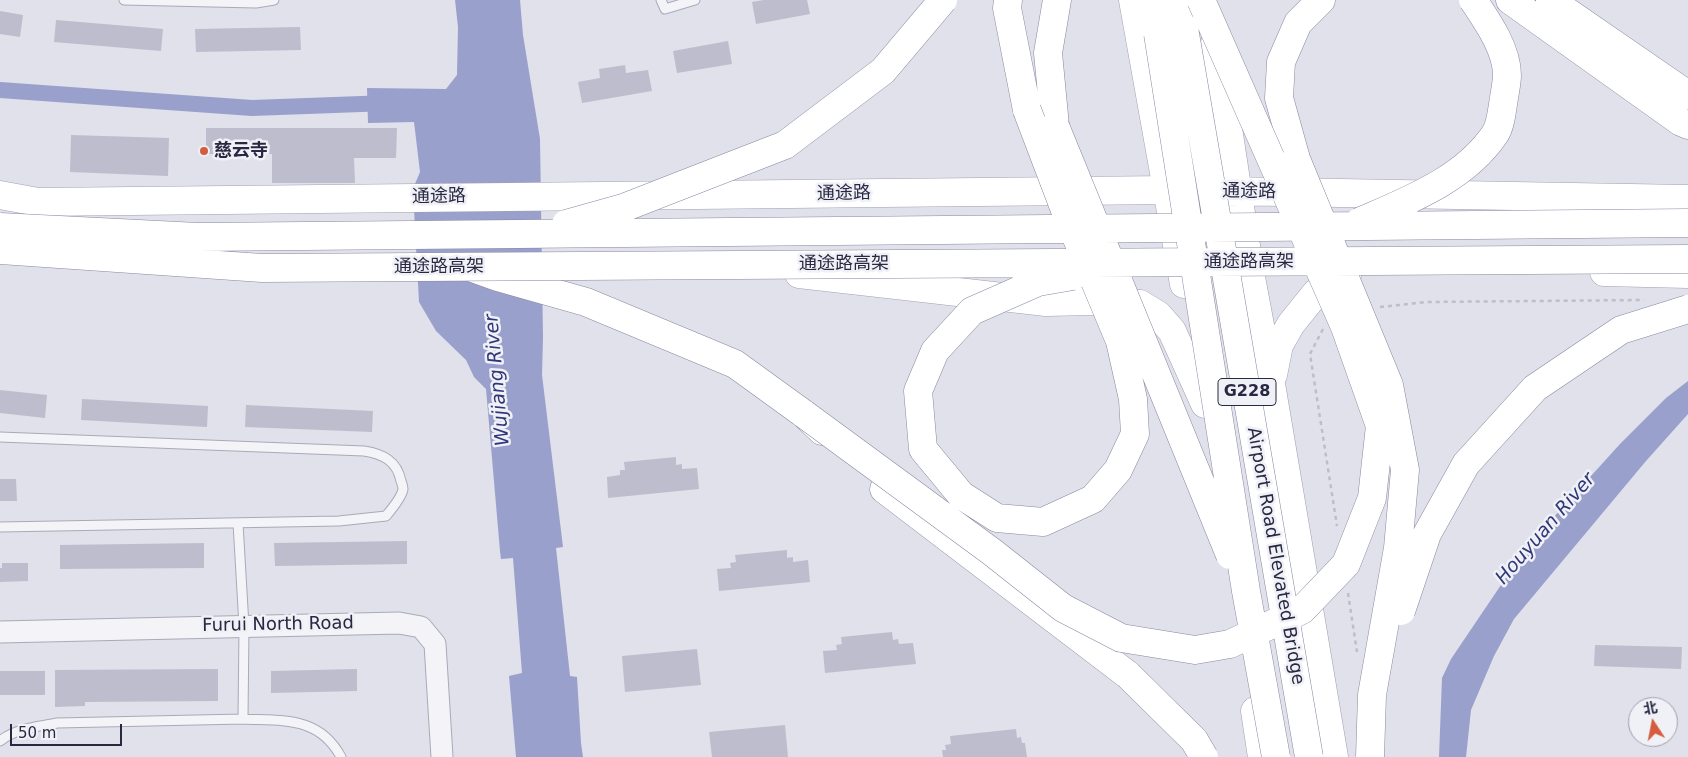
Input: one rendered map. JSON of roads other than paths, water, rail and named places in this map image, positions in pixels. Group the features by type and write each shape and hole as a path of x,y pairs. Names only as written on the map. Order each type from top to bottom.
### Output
{"main road":[{"path":"533,234 623,208 785,145 882,71 943,0"},
{"path":"1008,0 1007,8 1026,110 1065,210 1090,271 1094,280 1098,289 1120,341 1133,399 1135,434 1118,470 1093,499 1043,522 996,518 961,495 923,450 918,391 934,351 972,310 1038,282 1085,274 1095,272 1104,270 1151,262"},
{"path":"1057,0 1048,54 1055,126 1210,508 1246,591"},
{"path":"1133,0 1206,404 1262,757"},
{"name":"Airport Road Elevated Bridge","path":"1153,0 1246,591 1276,757"},
{"name":"Airport Road Elevated Bridge","path":"1179,0 1310,757"},
{"path":"475,269 498,278 586,302 735,364 992,552 1063,608 1121,638 1195,650 1230,644 1302,610 1346,564 1372,498 1380,426 1345,327 1200,0"},
{"path":"1208,0 1250,272 1271,384 1334,757"},
{"path":"1321,0 1298,23 1281,62 1279,98 1296,159 1389,385 1405,470 1398,548 1372,695 1370,757"},
{"path":"1348,226 1428,190 1456,173 1480,152 1496,133 1507,75 1500,45 1473,0"},
{"path":"1510,0 1681,122 1688,125"},
{"path":"1550,0 1688,95"},
{"name":"通途路","path":"0,195 38,202 1168,190 1688,200"},
{"name":"通途路高架","path":"0,227 198,237 1688,223"},
{"name":"通途路高架","path":"0,250 262,268 475,269 1688,259"},
{"path":"0,263 542,271 1250,272 1350,274 1605,272 1688,274"},
{"path":"778,272 1046,302 1116,301 1140,304 1158,315 1172,331 1206,404"},
{"path":"1271,384 1279,345 1291,324 1316,293 1350,274"},
{"path":"1372,695 1427,534 1466,464 1535,388 1621,330 1688,308"},
{"path":"804,414 867,476 1128,675 1194,740 1204,757"}],"street":[{"name":"Furui North Road","path":"0,632 399,623 421,627 435,644 442,757"}],"lane":[{"path":"124,0 256,3 274,0"},
{"path":"661,0 665,9 695,0"},
{"path":"0,437 364,451 378,453 392,461 400,473 403,489 386,516 339,521 0,527"},
{"path":"238,523 244,626 243,719"},
{"path":"0,741 15,732 57,723 243,719 282,720 310,726 329,740 341,757"}],"water":[{"name":"Wujiang River","path":"455,0 520,0 523,35 540,139 542,375 563,547 556,548 570,676 577,677 583,757 516,757 509,676 522,673 513,558 501,559 486,389 474,377 466,360 436,331 419,302 414,209 415,184 420,172 414,122 368,123 367,88 446,89 457,75 458,27"},
{"name":"Houyuan River","path":"1688,381 1688,414 1646,461 1514,619 1494,656 1471,710 1466,757 1439,757 1442,678 1451,659 1505,579 1552,519 1620,444 1666,398"}],"waterway":[{"path":"0,90 252,108 389,103"}],"place":[{"name":"慈云寺","path":"204,151"}]}
